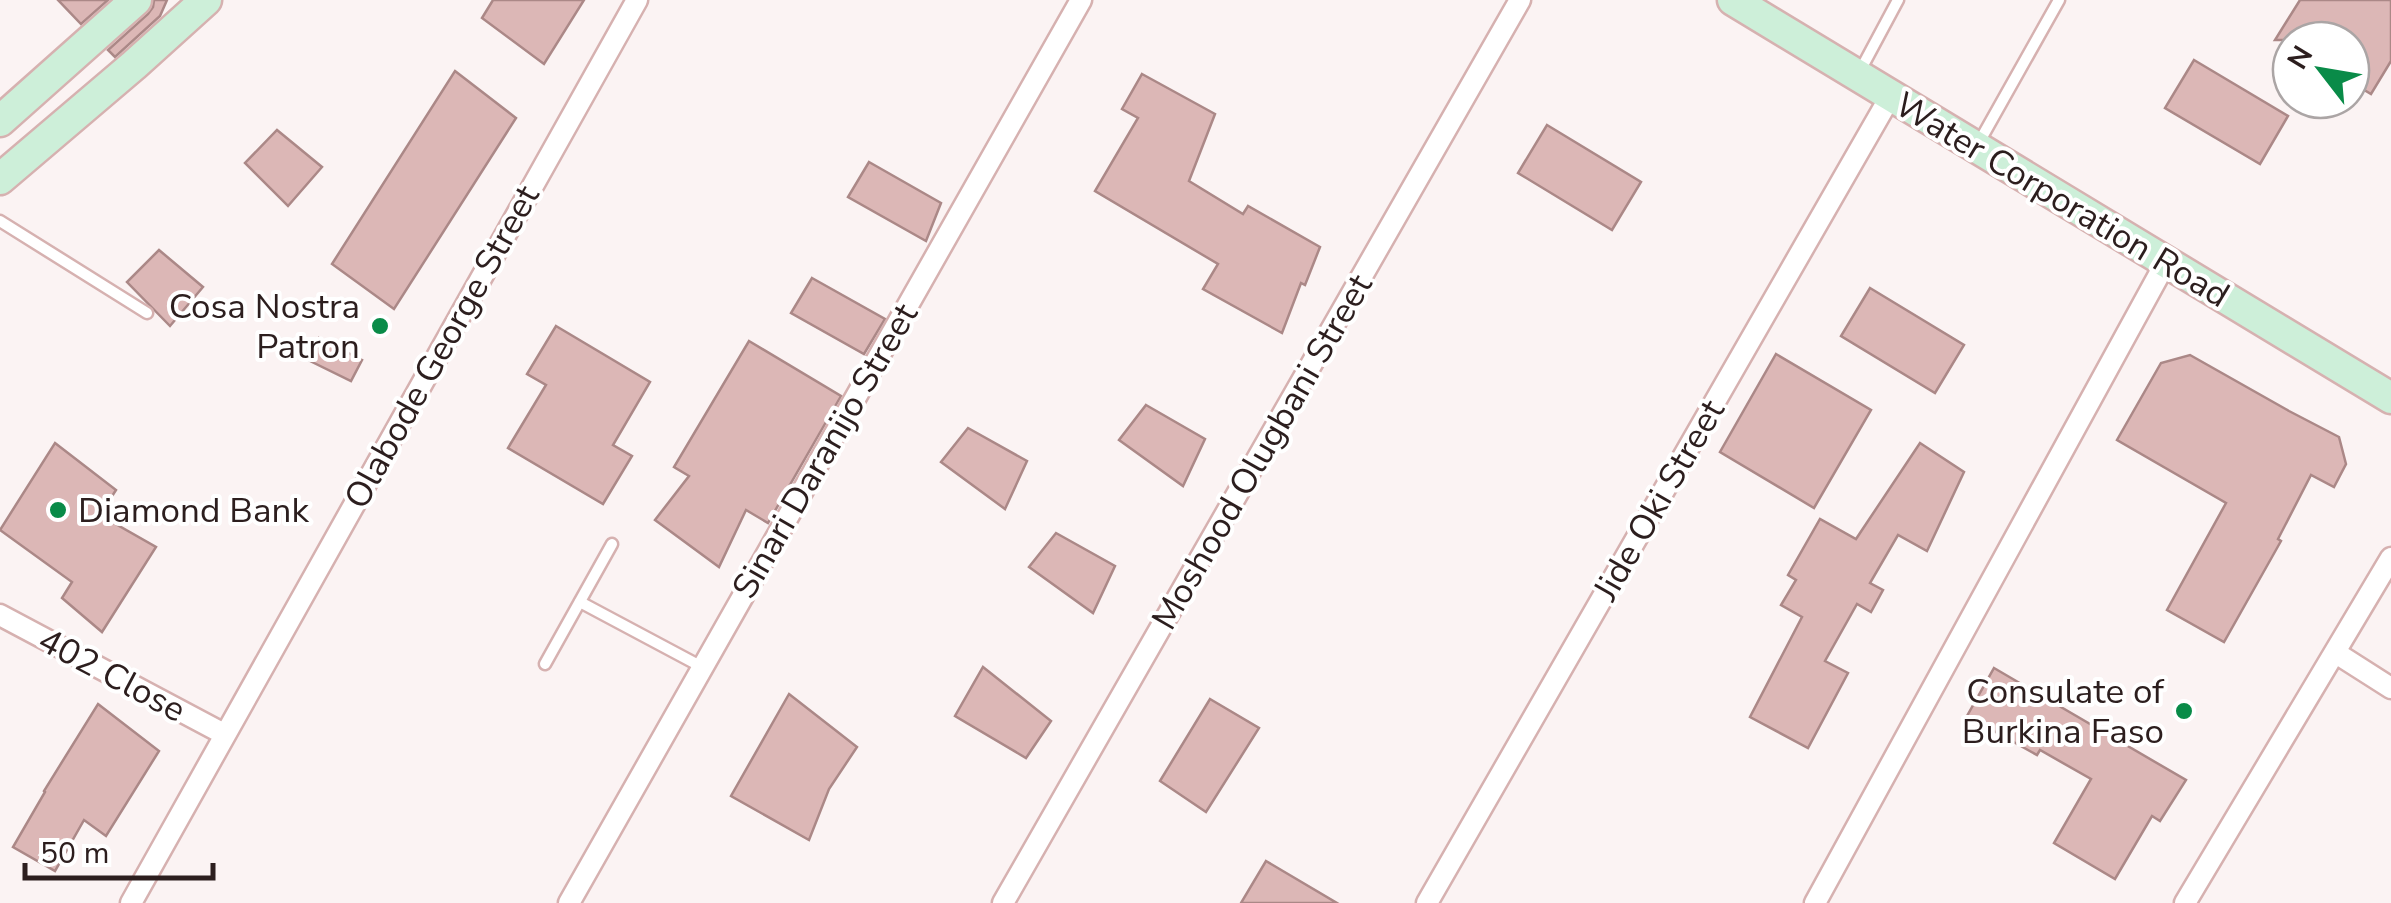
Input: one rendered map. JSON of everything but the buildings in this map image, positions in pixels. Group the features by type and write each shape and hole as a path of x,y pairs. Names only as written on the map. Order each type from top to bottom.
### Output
{"street":[{"path":"0,120 136,0"},
{"path":"0,179 206,0"},
{"name":"Olabode George Street","path":"131,903 637,0"},
{"name":"Sinari Daranijo Street","path":"568,903 1081,0"},
{"name":"Moshood Olugbani Street","path":"1003,903 1520,0"},
{"name":"Water Corporation Road","path":"1745,3 1890,97 2391,398"},
{"name":"Jide Oki Street","path":"1427,903 1890,97"},
{"path":"1816,903 2166,262"},
{"path":"2185,903 2391,558"},
{"name":"402 Close","path":"0,616 224,734"},
{"path":"2336,653 2391,688"}],"lane":[{"path":"1858,76 1898,0"},
{"path":"1976,147 2059,0"},
{"path":"0,221 147,313"},
{"path":"545,664 612,544"},
{"path":"580,602 702,667"}],"place":[{"name":"Cosa Nostra Patron","path":"380,326"},
{"name":"Diamond Bank","path":"58,510"},
{"name":"Consulate of Burkina Faso","path":"2184,711"}]}
